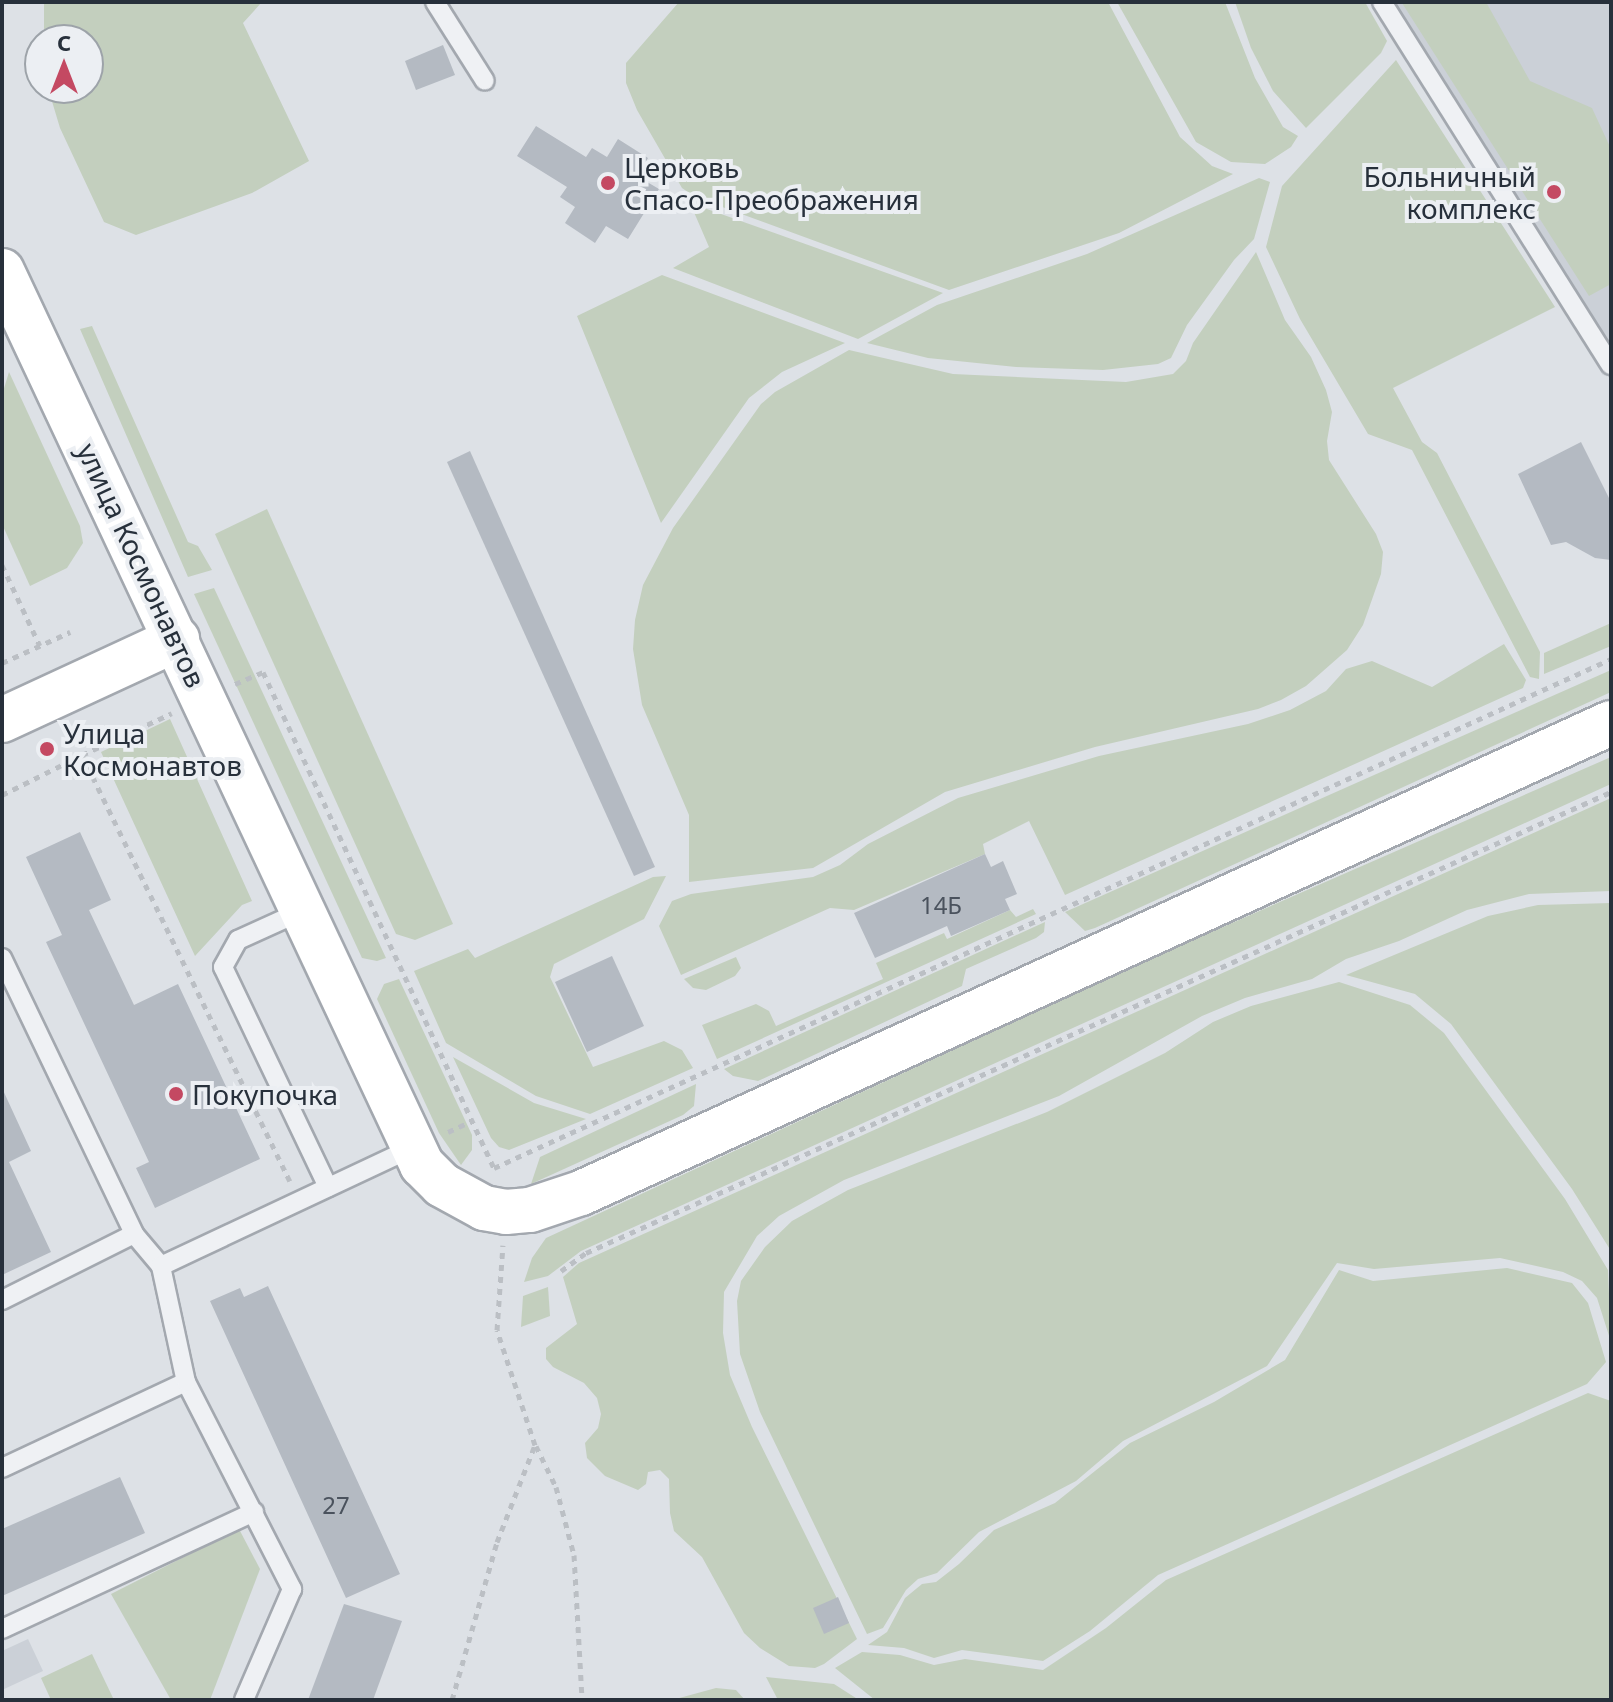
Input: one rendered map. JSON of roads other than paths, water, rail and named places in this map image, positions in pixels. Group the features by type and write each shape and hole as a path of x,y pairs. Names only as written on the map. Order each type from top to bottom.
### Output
{"main road":[{"name":"улица Космонавтов","path":"2,271 205,697 418,1156"},
{"path":"2,720 177,639"},
{"path":"418,1156 463,1200 506,1212 555,1204 1611,723"}],"lane":[{"path":"435,2 485,81"},
{"path":"1382,2 1611,365"},
{"path":"304,910 238,940 223,967 328,1187"},
{"path":"2,958 134,1234 161,1266 186,1382 292,1589 244,1700"},
{"path":"161,1266 328,1187 418,1156"},
{"path":"2,1300 134,1234"},
{"path":"2,1468 186,1382"},
{"path":"2,1629 254,1512"}],"place":[{"name":"Церковь Спасо-Преображения","path":"608,183"},
{"name":"Больничный комплекс","path":"1554,192"},
{"name":"Улица Космонавтов","path":"47,749"},
{"name":"Покупочка","path":"176,1094"}]}
